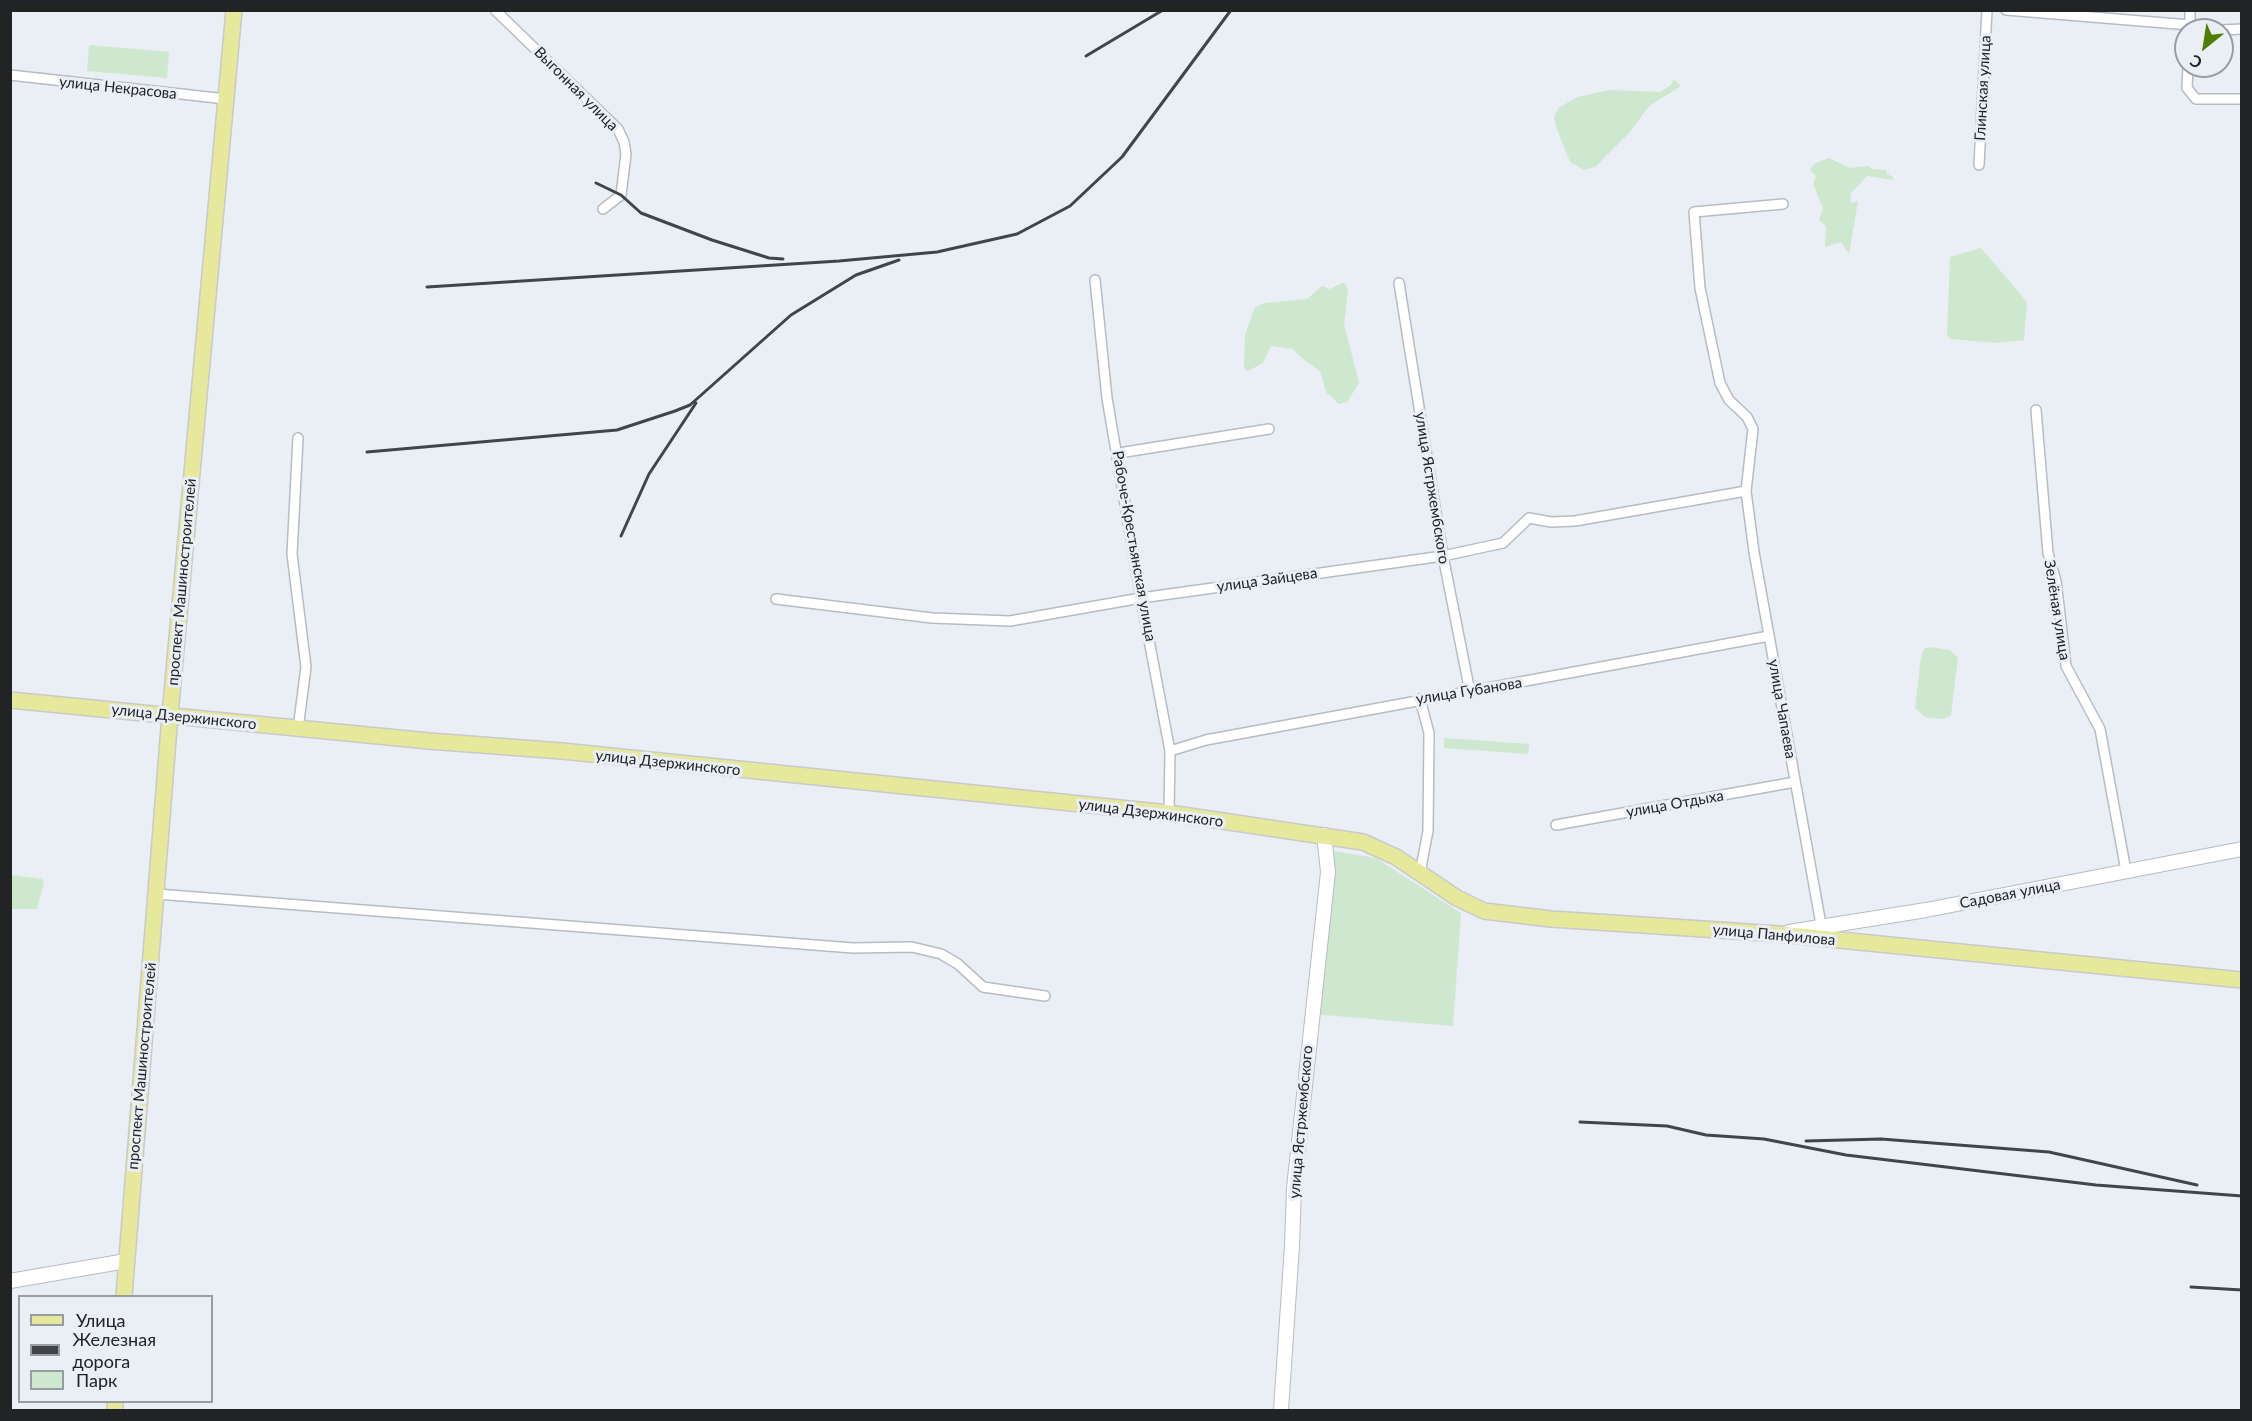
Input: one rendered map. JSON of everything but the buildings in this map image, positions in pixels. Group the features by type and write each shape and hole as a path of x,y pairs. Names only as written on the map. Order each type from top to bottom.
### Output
{"main road":[{"name":"проспект Машиностроителей","path":"123,1295 170,715 234,10"},
{"name":"улица Дзержинского","path":"10,700 298,729 562,751 1169,813 1324,835"},
{"name":"улица Панфилова","path":"1324,835 1381,849 1457,898 1484,910 1551,919 1779,934 1822,932 2241,980"},
{"name":"улица Ястржембского","path":"1281,1410 1294,1188 1328,872 1324,835"},
{"name":"Садовая улица","path":"1822,932 2241,849"},
{"path":"10,1281 126,1261"}],"street":[{"name":"Выгонная улица","path":"495,10 618,129 626,154 621,195 603,209"},
{"name":"Глинская улица","path":"1979,165 1987,10"},
{"path":"2006,10 2174,26"},
{"name":"улица Некрасова","path":"10,75 226,99"},
{"path":"2187,78 2187,88 2196,99 2241,99"},
{"name":"улица Чапаева","path":"1783,204 1694,212 1700,288 1720,383 1729,400 1747,417 1754,429 1746,491 1769,636 1822,932"},
{"name":"Рабоче-Крестьянская улица","path":"1095,280 1107,398 1119,453 1141,598 1170,751 1169,813"},
{"name":"улица Ястржембского","path":"1399,283 1443,556 1470,692"},
{"name":"Зелёная улица","path":"2036,410 2048,553 2056,581 2066,666 2100,729 2126,871"},
{"path":"1119,453 1269,429"},
{"path":"298,438 292,554 306,667 298,729"},
{"name":"улица Зайцева","path":"776,599 932,618 989,622 1010,621 1141,598 1443,556 1503,543 1529,518 1551,522 1575,521 1746,491"},
{"name":"улица Губанова","path":"1170,751 1206,740 1769,636"},
{"path":"1420,699 1429,733 1428,831 1420,873"},
{"name":"улица Отдыха","path":"1556,825 1795,783"},
{"path":"156,894 853,948 912,948 941,954 958,964 983,987 1045,996"}],"green space":[{"path":"89,45 169,52 167,78 87,71"},
{"path":"1674,79 1681,86 1649,106 1629,133 1595,167 1584,170 1570,162 1554,117 1558,108 1578,97 1609,90 1660,92 1671,85"},
{"path":"1829,158 1849,168 1869,166 1872,169 1886,170 1887,174 1893,177 1893,180 1867,176 1850,194 1851,203 1858,201 1849,254 1841,242 1825,247 1826,226 1819,220 1823,208 1813,184 1816,176 1810,170 1814,164"},
{"path":"1981,248 2027,302 2024,340 1996,343 1951,339 1947,336 1950,257"},
{"path":"1342,283 1346,284 1348,291 1344,324 1359,383 1347,402 1339,404 1326,392 1320,371 1293,349 1271,346 1263,363 1248,371 1244,368 1245,335 1255,307 1265,303 1307,299 1322,286 1330,289"},
{"path":"1930,647 1950,650 1958,658 1951,715 1944,719 1925,717 1915,708 1921,657 1924,649"},
{"path":"1444,738 1529,744 1528,754 1444,748"},
{"path":"1333,851 1376,858 1461,913 1453,1026 1313,1014"},
{"path":"11,875 42,879 44,882 37,909 11,909"}],"railway":[{"path":"1086,56 1163,10"},
{"path":"427,287 839,261 937,252 1017,234 1070,206 1122,157 1231,10"},
{"path":"596,183 621,195 641,213 712,240 769,258 783,259"},
{"path":"367,452 617,430 675,411 690,405 791,315 856,275 899,260"},
{"path":"621,536 649,474 696,403"},
{"path":"1580,1122 1667,1126 1706,1135 1764,1139 1846,1155 2096,1185 2242,1196"},
{"path":"1806,1141 1881,1139 2049,1152 2197,1185"},
{"path":"2191,1287 2242,1290"}]}
